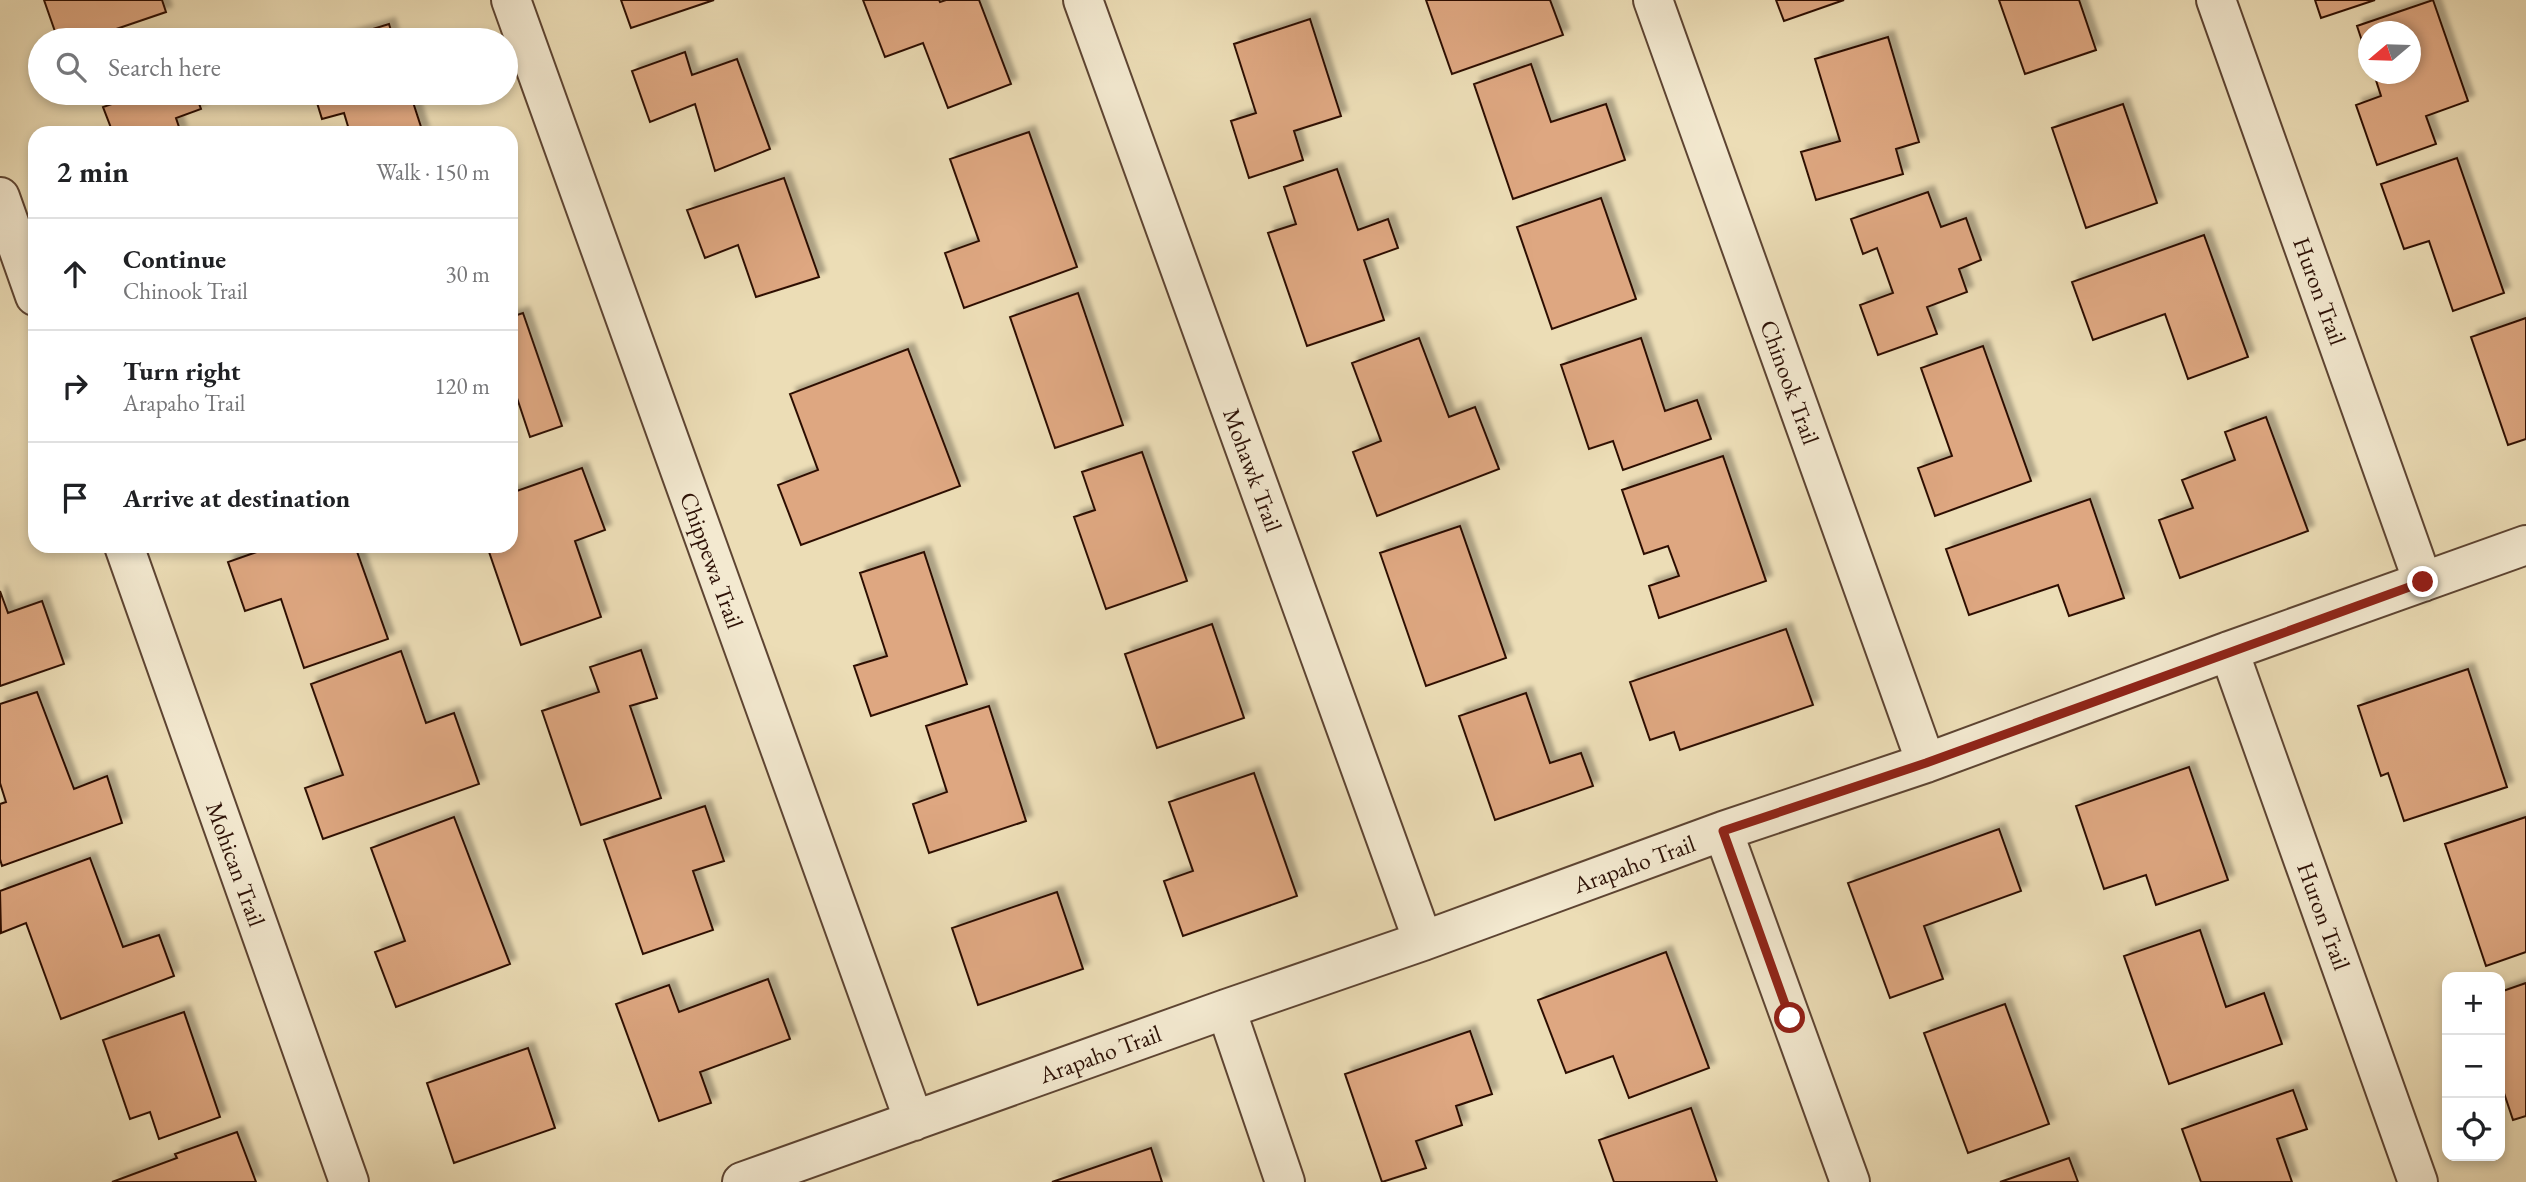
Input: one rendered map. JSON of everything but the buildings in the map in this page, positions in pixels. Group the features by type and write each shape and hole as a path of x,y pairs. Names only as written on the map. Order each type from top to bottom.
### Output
{"street":[{"name":"Chippewa Trail","path":"511,0 914,1121"},
{"name":"Mohawk Trail","path":"1083,0 1423,941"},
{"name":"Chinook Trail","path":"1653,0 1926,763"},
{"name":"Huron Trail","path":"2216,0 2423,582"},
{"path":"0,197 28,276"},
{"name":"Arapaho Trail","path":"742,1182 1423,941 1723,831 1926,763 2526,545"},
{"name":"Mohican Trail","path":"126,553 349,1182"},
{"name":"Huron Trail","path":"2229,651 2418,1182"},
{"path":"1723,831 1850,1182"},
{"path":"1226,1009 1285,1182"}],"route":[{"path":"1790,1018 1723,831 1926,763 2423,582"}]}
